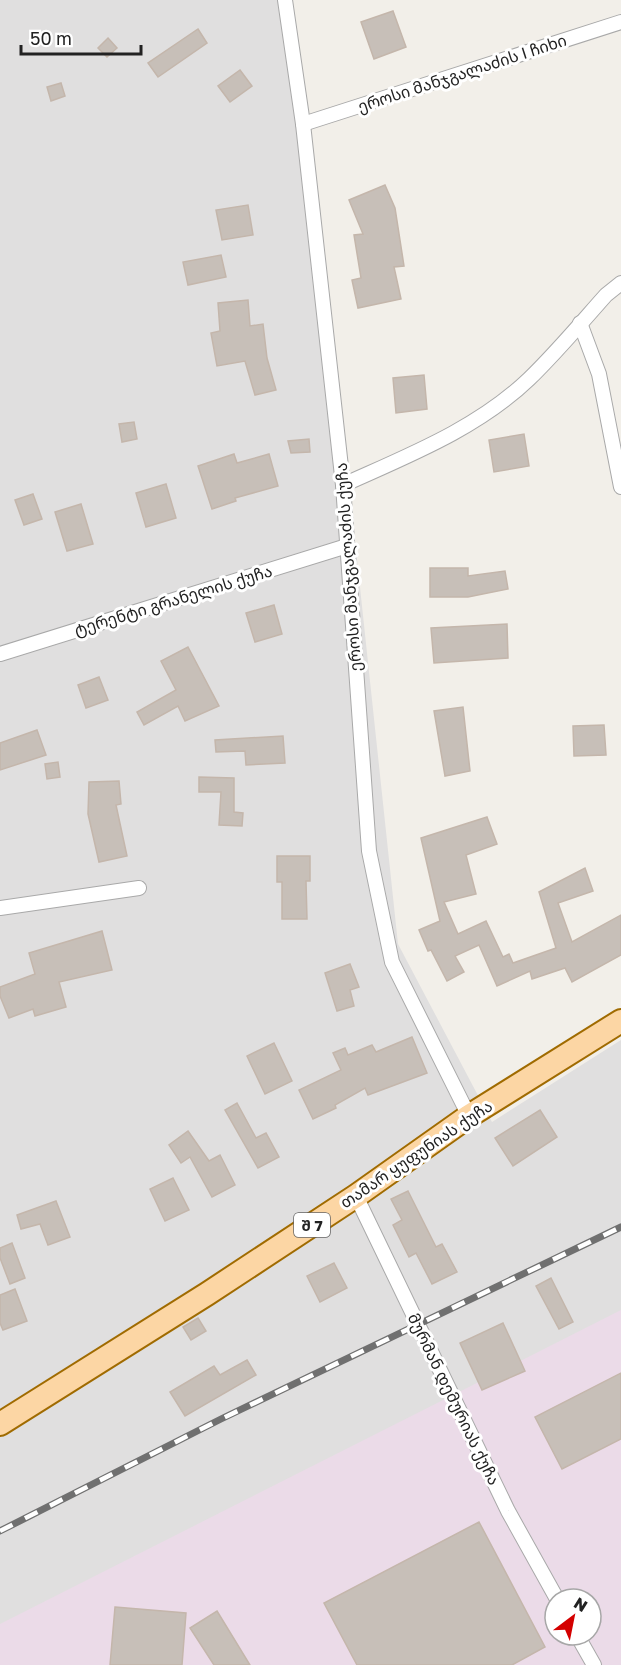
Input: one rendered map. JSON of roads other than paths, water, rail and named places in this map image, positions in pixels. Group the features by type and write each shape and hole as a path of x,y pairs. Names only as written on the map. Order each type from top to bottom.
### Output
{"main road":[{"name":"თამარ ყუფუნიას ქუჩა","path":"0,1424 356,1196 469,1116 621,1022"}],"street":[{"name":"ეროსი მანჯგალაძის ქუჩა","path":"285,0 303,124 343,485 369,851 392,962 469,1116"},
{"name":"ეროსი მანჯგალაძის I ჩიხი","path":"303,124 621,22"},
{"path":"343,485 428,447 490,411 528,380 606,295 621,283"},
{"path":"580,323 599,374 621,486"},
{"name":"ტერენტი გრანელის ქუჩა","path":"0,654 347,546"},
{"path":"0,908 139,888"},
{"name":"მურმან დემურიას ქუჩა","path":"356,1196 507,1511 550,1587"},
{"path":"584,1647 594,1665"}],"railway":[{"path":"0,1531 221,1419 621,1227"}]}
